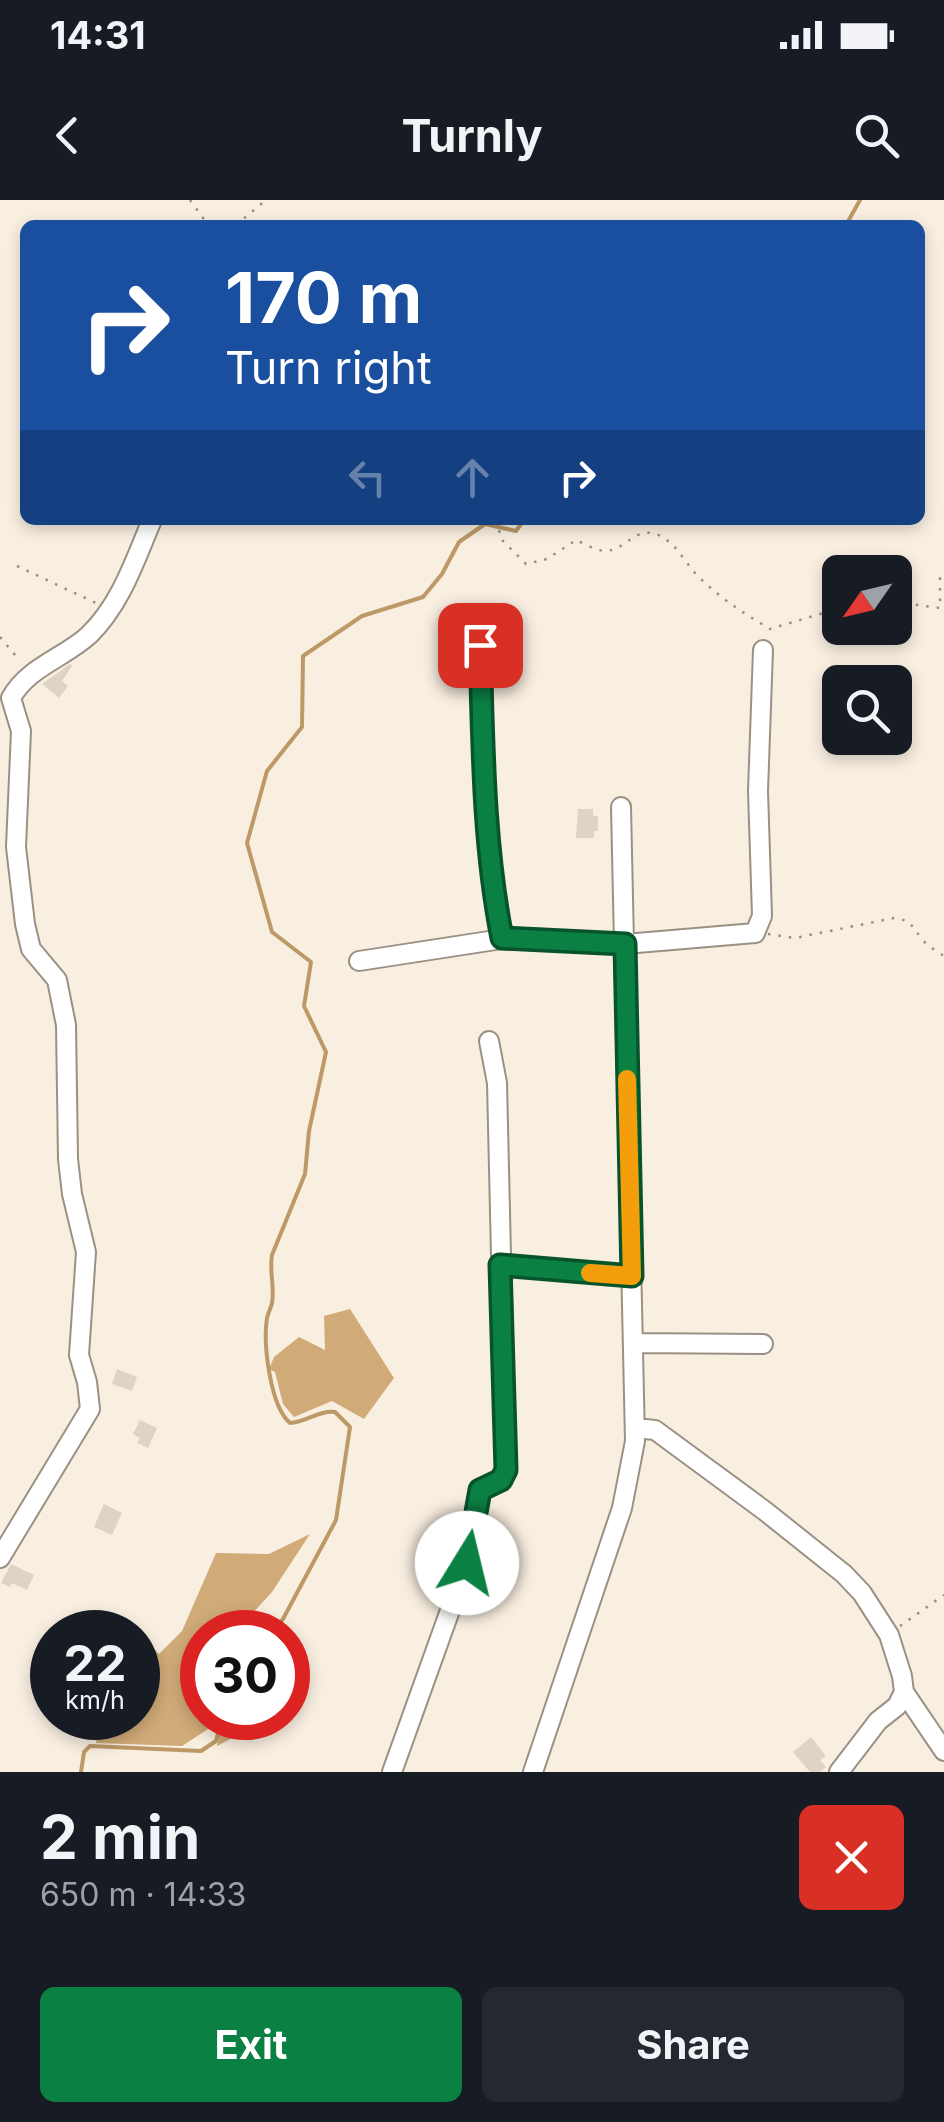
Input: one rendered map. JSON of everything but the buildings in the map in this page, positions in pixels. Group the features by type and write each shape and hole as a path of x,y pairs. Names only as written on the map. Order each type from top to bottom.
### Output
{"street":[{"path":"0,1558 90,1409 78,1355 86,1252 68,1159 66,1025 57,980 31,948 28,938 16,846 20,731 11,698 17,686 88,635 111,610 150,525"},
{"path":"480,645 485,798 502,938"},
{"path":"359,960 502,938 625,944 745,936 755,932 762,916 758,790 764,650"},
{"path":"533,1772 622,1508 635,1428 621,807"},
{"path":"392,1772 467,1563 480,1490 501,1480 506,1470 497,1083 489,1041"},
{"path":"500,1265 632,1276"},
{"path":"634,1343 764,1344"},
{"path":"635,1428 655,1430 844,1574 862,1593 888,1635 904,1692 944,1751"},
{"path":"839,1772 878,1720 897,1706 904,1692"}],"path":[{"path":"242,220 266,200"},
{"path":"498,525 501,539 526,564 546,559 576,540 602,552 616,549 635,535 651,532 671,542 698,576 738,611 770,629 822,613"},
{"path":"17,566 111,610"},
{"path":"912,604 940,608 940,578 944,576"},
{"path":"0,637 31,674"},
{"path":"755,932 794,938 894,918 912,924 923,942 944,956"},
{"path":"888,1635 944,1595"}],"shaded area":[{"path":"350,1309 394,1378 364,1419 332,1401 294,1417 283,1404 275,1372 269,1369 274,1357 299,1337 325,1350 324,1316"},
{"path":"310,1534 256,1610 191,1610 216,1553 269,1554"},
{"path":"180,1633 180,1740 191,1740 182,1746 96,1743 160,1740 160,1653"}],"waterway":[{"path":"849,220 860,200"},
{"path":"288,1610 336,1520 350,1427 335,1412 290,1423 277,1403 267,1358 267,1318 273,1297 272,1255 305,1174 309,1131 326,1052 304,1006 311,962 272,932 247,843 267,771 302,727 303,656 362,616 423,597 442,574 459,542 484,525"},
{"path":"489,525 516,531 520,525"},
{"path":"81,1772 84,1752 90,1746 201,1751 216,1740"}],"slow traffic":[{"path":"590,1273 632,1276 627,1079"}],"route":[{"path":"467,1563 480,1490 501,1480 506,1470 500,1265 632,1276 625,944 502,938 485,798 480,645"}]}
